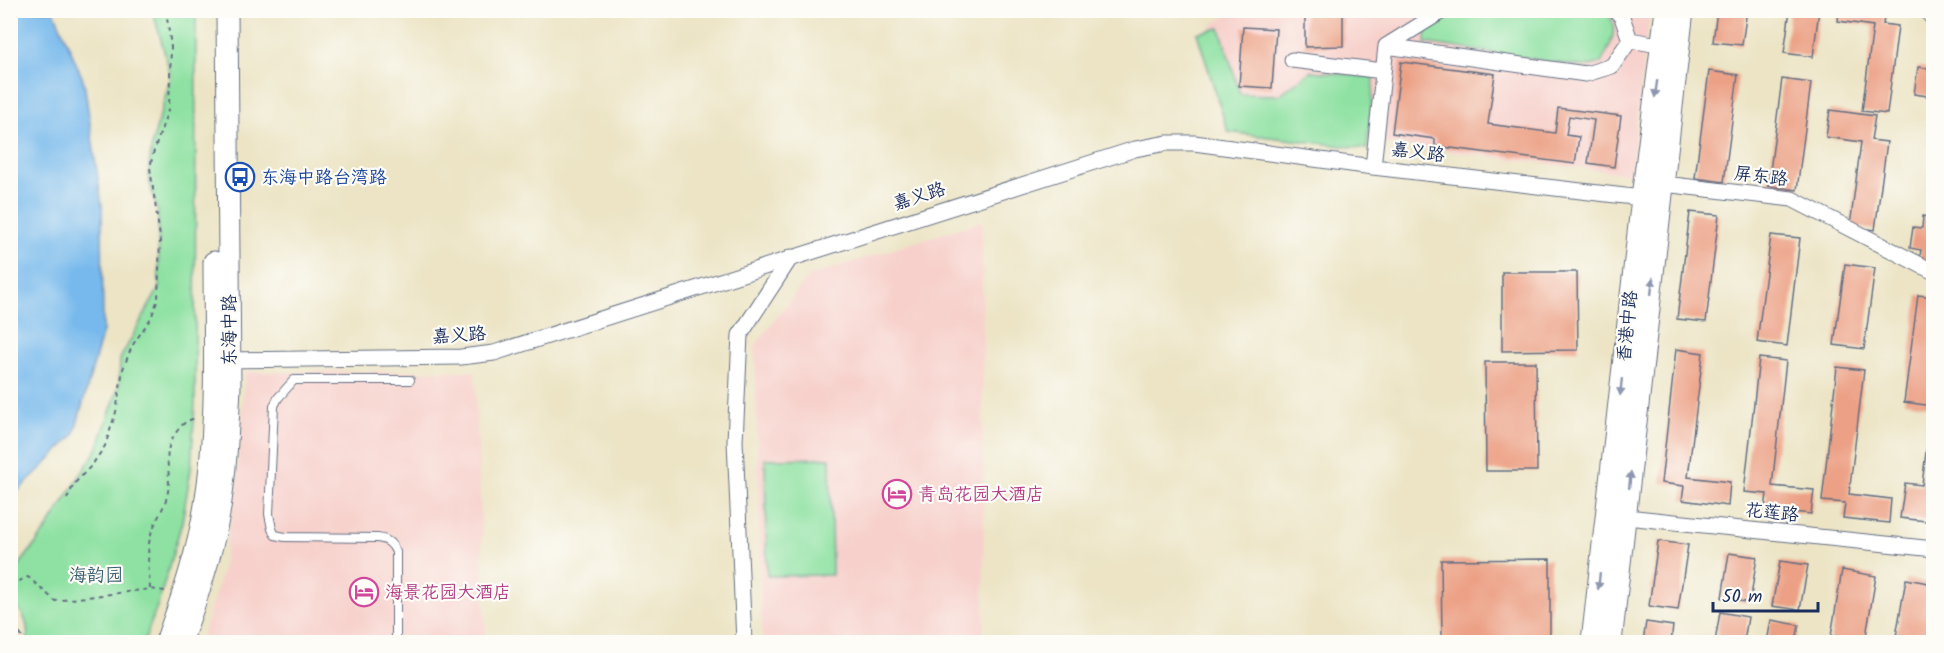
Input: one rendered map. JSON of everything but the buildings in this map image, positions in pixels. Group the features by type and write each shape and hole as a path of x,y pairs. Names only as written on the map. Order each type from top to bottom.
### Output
{"main road":[{"name":"东海中路","path":"181,642 210,554 225,473 228,435 222,360 213,10"},
{"name":"东海中路","path":"166,642 183,594 205,508 222,360 227,10"},
{"name":"香港中路","path":"1592,642 1616,515 1664,184 1670,47 1666,10"},
{"name":"香港中路","path":"1611,642 1616,515 1642,198 1670,47 1683,10"}],"street":[{"path":"1386,46 1443,10"},
{"path":"1615,10 1622,17 1629,40"},
{"path":"1925,10 1934,19"},
{"path":"1386,46 1586,74 1612,66 1629,40"},
{"path":"1629,40 1670,47"},
{"path":"1372,167 1386,46"},
{"path":"1292,60 1383,71"},
{"name":"嘉义路","path":"222,360 461,357 494,352 989,194 1155,144 1194,143 1372,167 1642,198"},
{"path":"1642,198 1664,184"},
{"name":"屏东路","path":"1664,184 1792,199 1934,272"},
{"path":"744,642 735,441 740,335 792,257"},
{"name":"花莲路","path":"1616,515 1934,549"}],"lane":[{"path":"396,642 396,552 388,540 275,535 269,514 274,406 294,380 410,380"}],"path":[{"path":"66,499 74,484 92,465 105,446 116,412 123,369 132,346 151,318 158,299 160,237 150,168 169,107 171,47 166,10"},
{"path":"150,589 148,551 151,534 167,498 169,442 189,419 214,414"},
{"path":"10,585 28,577 55,601 150,589 183,594"},
{"path":"10,618 25,642"}],"shaded area":[{"path":"1237,10 1650,11 1630,174 1236,124 1211,25"},
{"path":"982,221 984,642 762,642 755,346 809,276"},
{"path":"475,371 486,642 200,642 222,572 237,478 245,372"}],"green space":[{"name":"海韵园","path":"153,11 196,11 195,403 191,469 182,522 159,601 144,642 27,642 25,619 11,599 12,582 21,563 46,530 97,449 119,386 120,359 159,288 158,213 148,176 152,144 171,76"},
{"path":"1451,11 1605,11 1613,23 1614,30 1601,63 1586,67 1425,43 1426,20"},
{"path":"1220,28 1240,94 1279,95 1311,71 1374,77 1367,149 1228,132 1197,33"},
{"path":"830,458 832,575 767,576 765,459"}],"water":[{"path":"11,10 54,11 84,82 102,206 103,331 74,435 11,496"}],"place":[{"name":"东海中路台湾路","path":"240,177"},
{"name":"青岛花园大酒店","path":"897,494"},
{"name":"海景花园大酒店","path":"364,592"}]}
